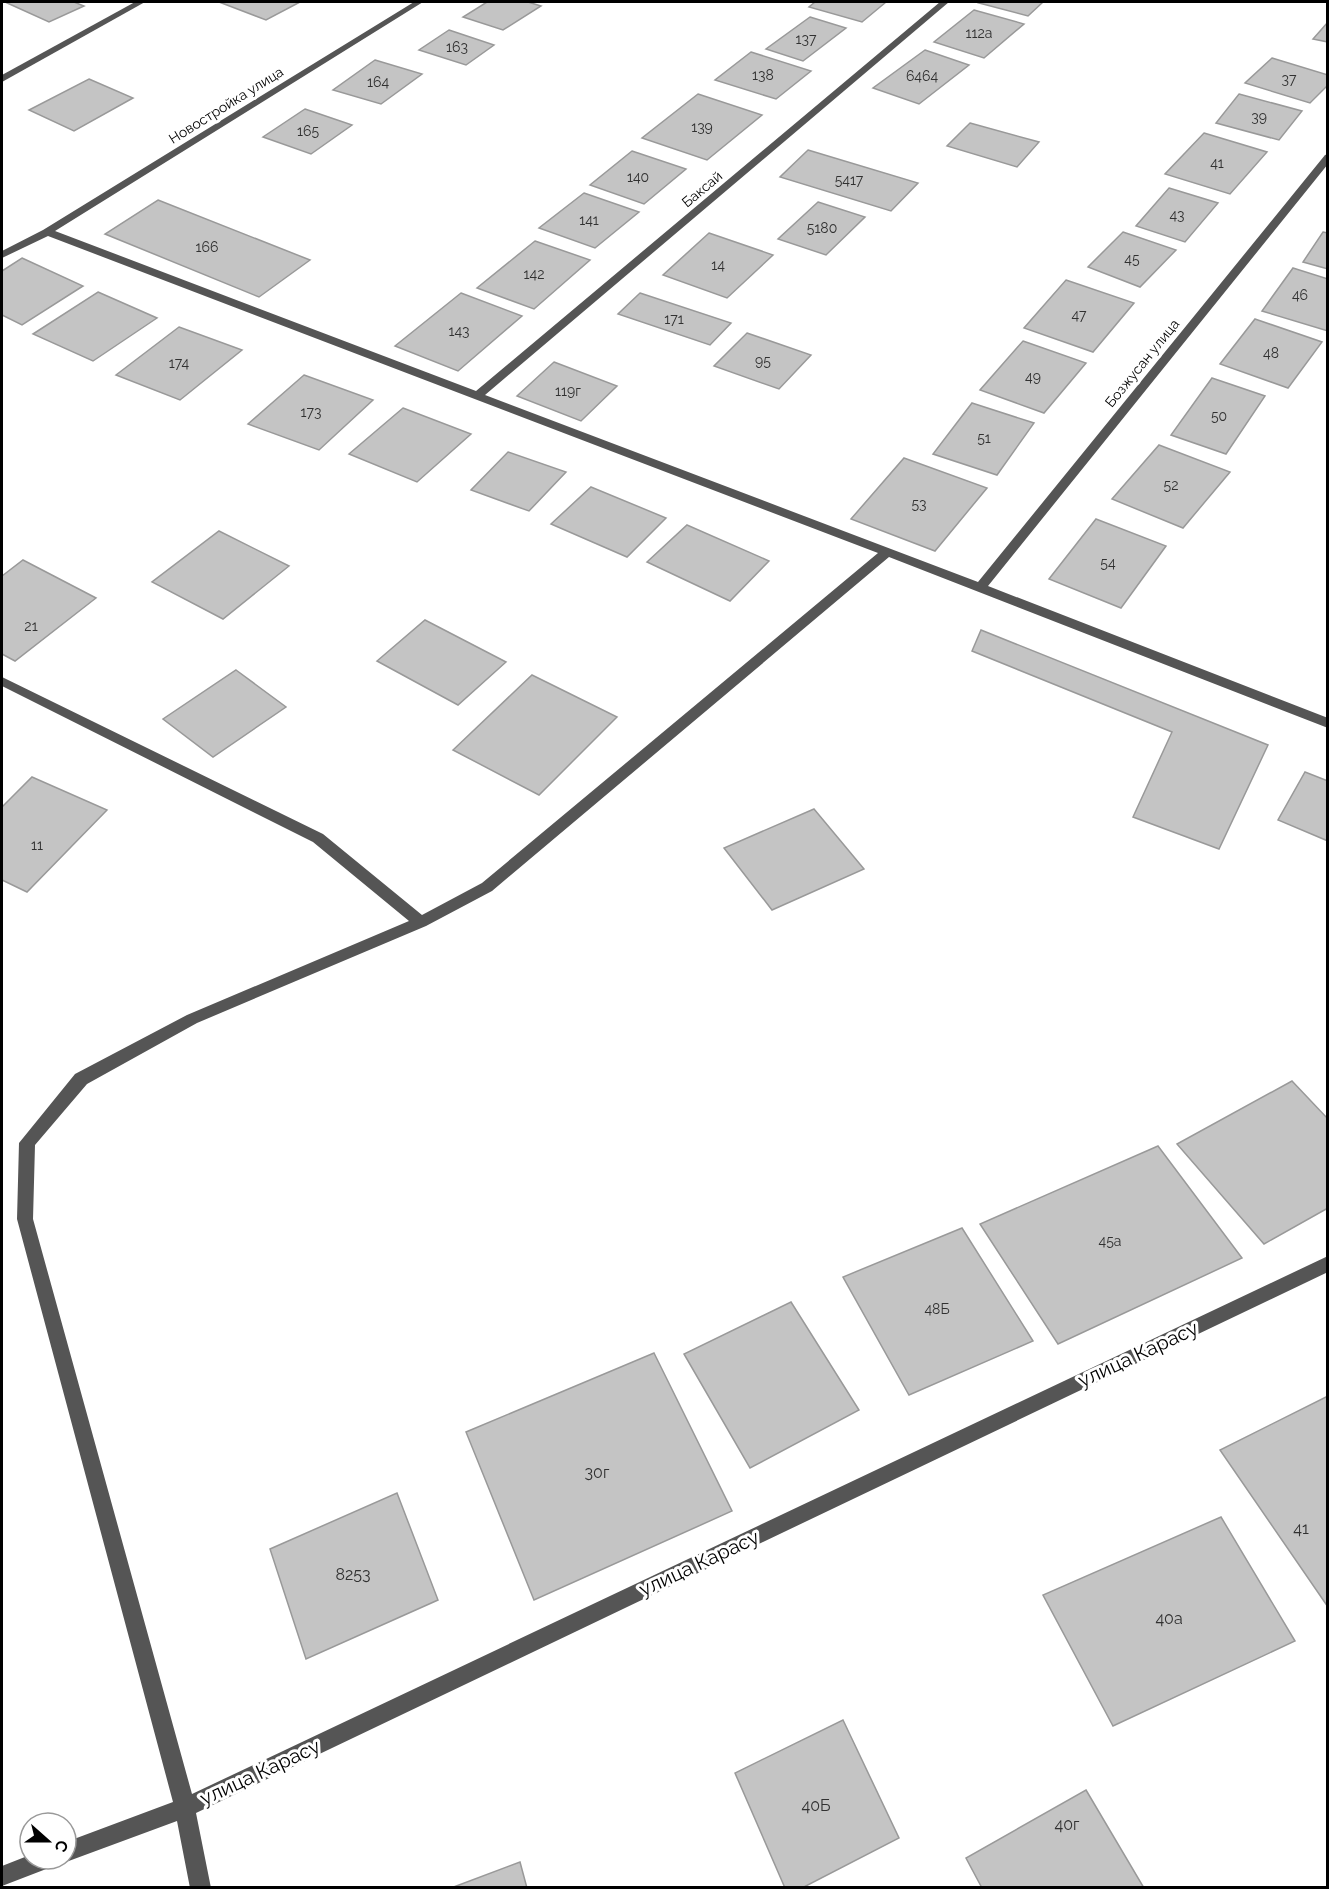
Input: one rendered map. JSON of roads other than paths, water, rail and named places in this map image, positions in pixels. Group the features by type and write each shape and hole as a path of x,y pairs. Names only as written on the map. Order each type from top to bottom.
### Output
{"street":[{"path":"2,79 141,2"},
{"name":"Новостройка улица","path":"2,255 47,232 419,2"},
{"name":"Баксай","path":"476,397 945,2"},
{"name":"Бозжусан улица","path":"980,588 1328,156"},
{"path":"47,232 887,552 1328,723"},
{"path":"201,1887 185,1808 25,1219 27,1143 81,1079 192,1019 421,922 487,887 887,552"},
{"path":"2,681 318,838 421,922"},
{"name":"улица Карасу","path":"78,1848 185,1808 1328,1263"},
{"path":"2,1876 18,1870"}]}
